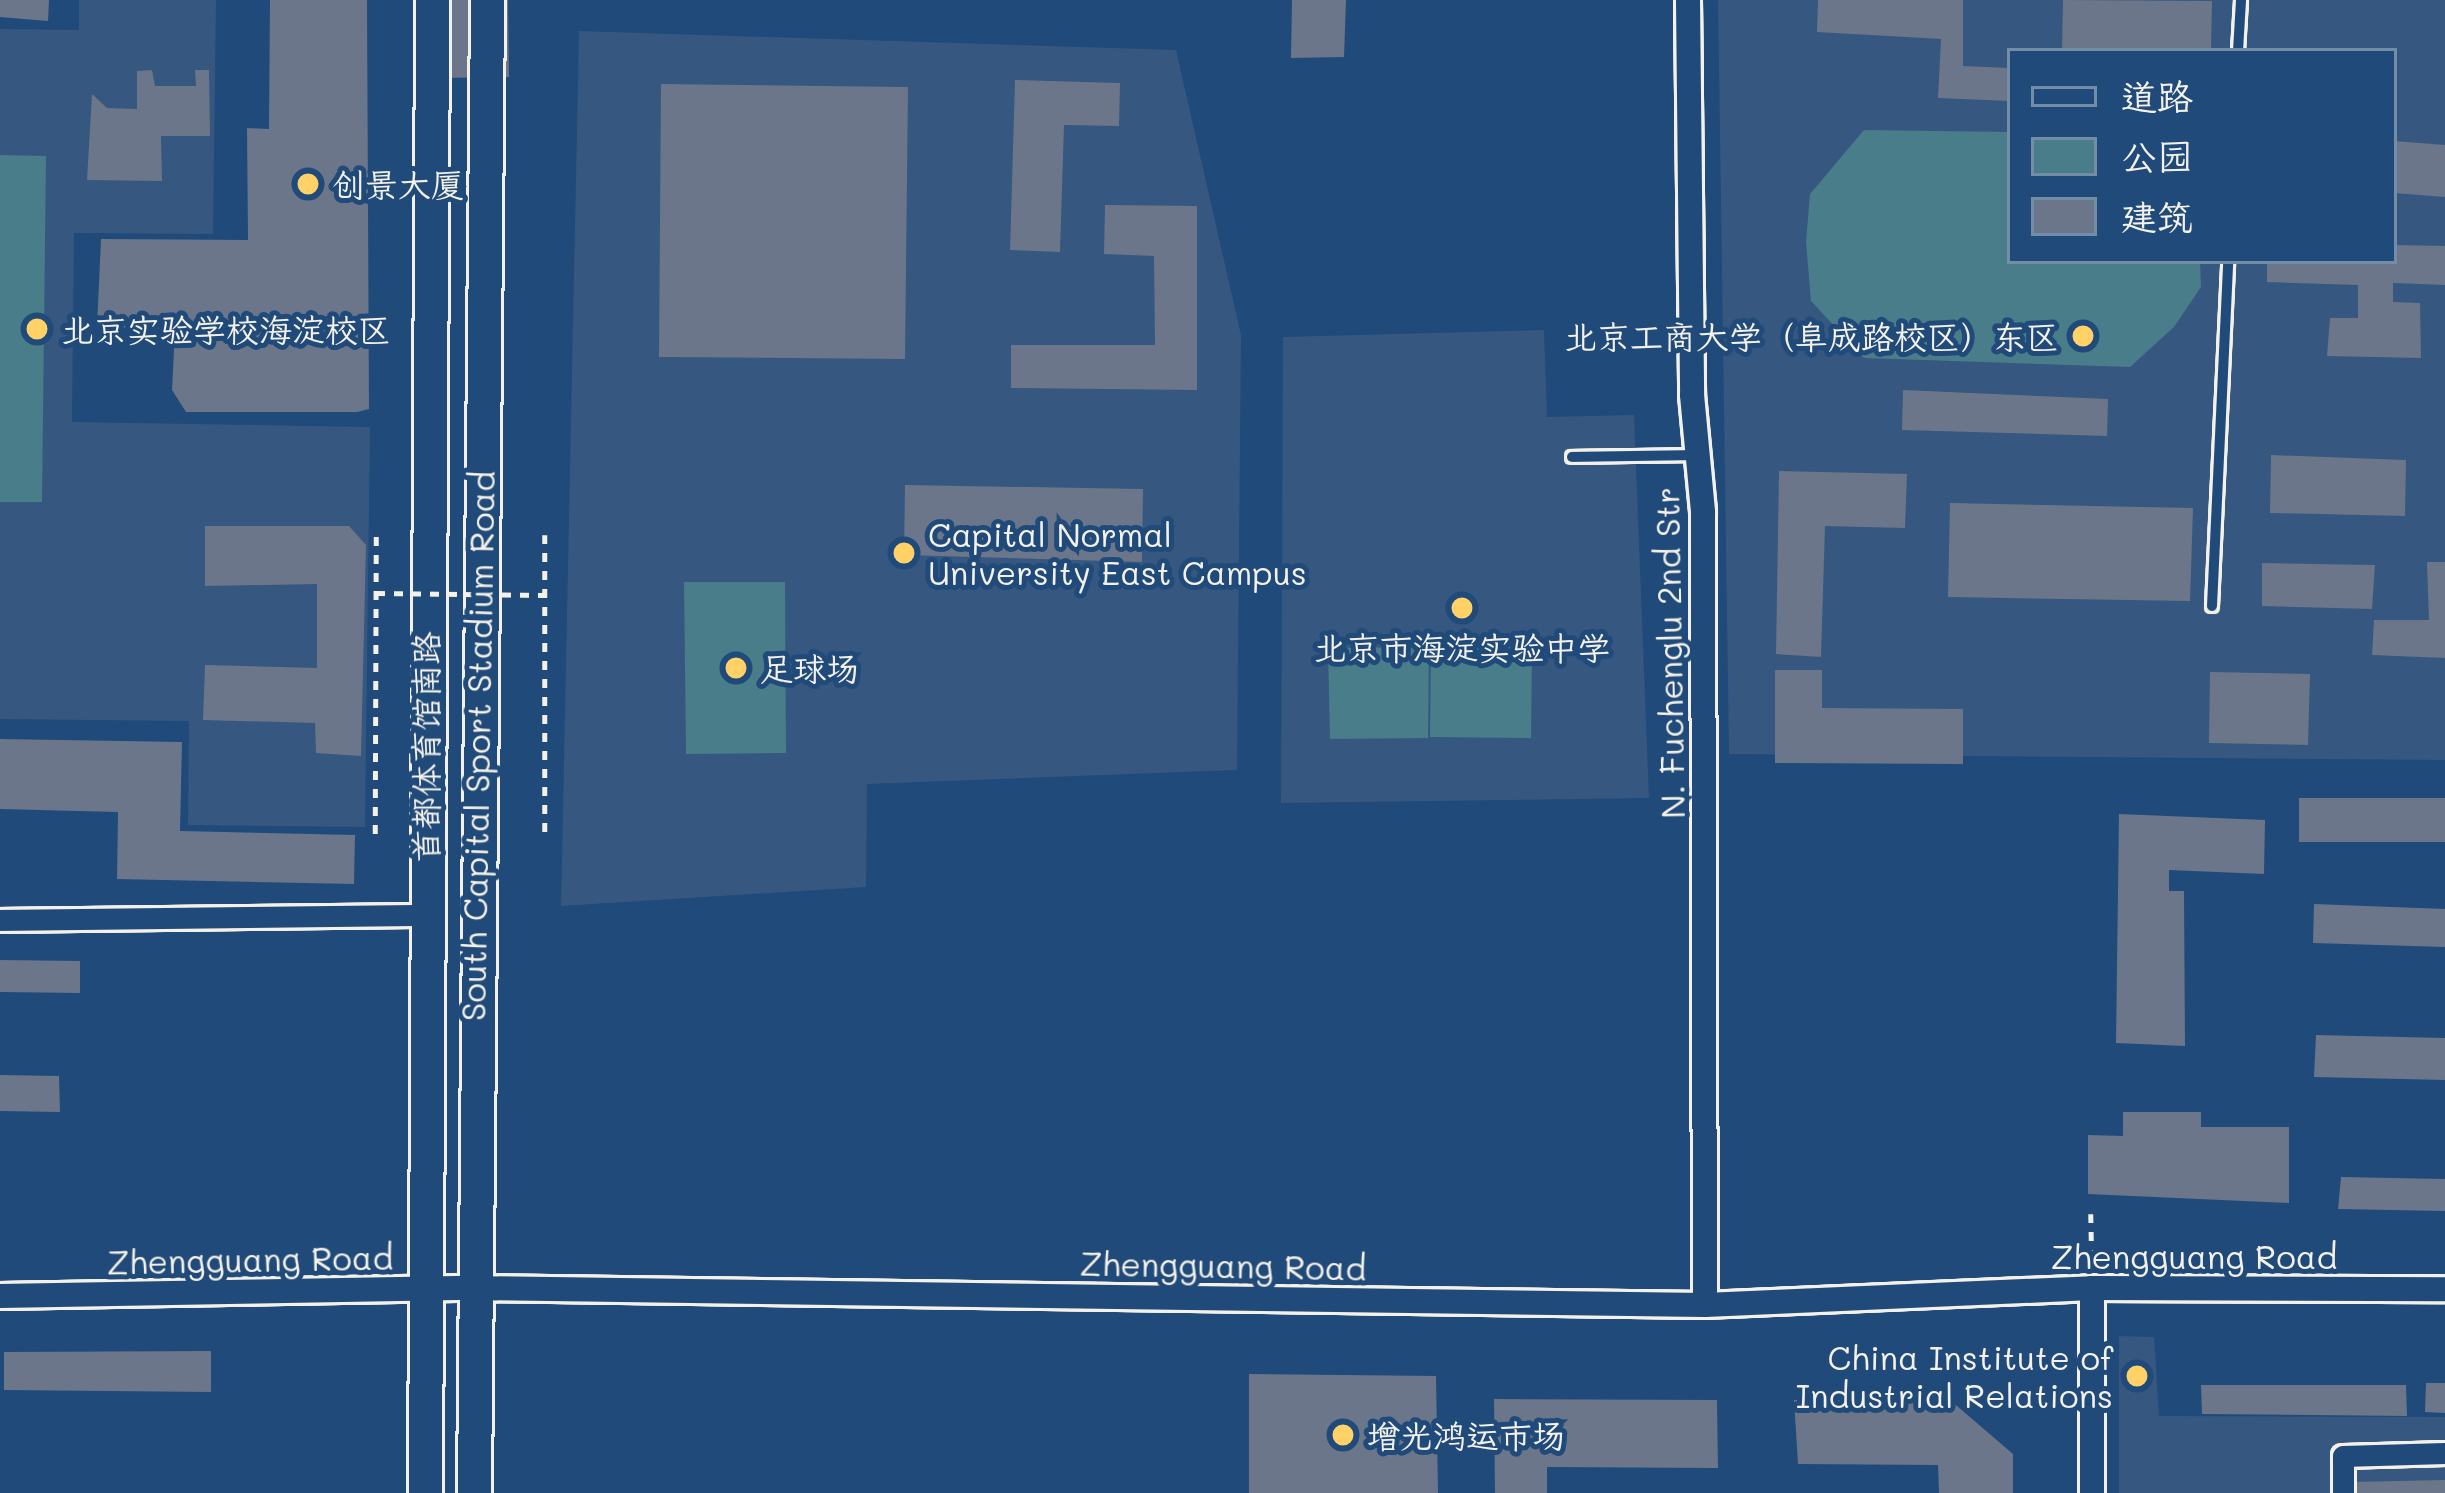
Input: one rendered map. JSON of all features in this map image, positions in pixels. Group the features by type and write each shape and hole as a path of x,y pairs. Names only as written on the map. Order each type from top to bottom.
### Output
{"main road":[{"name":"首都体育馆南路","path":"425,1493 422,1288 432,0"},
{"name":"South Capital Sport Stadium Road","path":"474,1493 471,1288 487,0"}],"street":[{"name":"N. Fuchenglu 2nd Str","path":"1688,0 1706,1305"},
{"path":"0,920 426,915"},
{"name":"Zhengguang Road","path":"0,1296 471,1288 1706,1305 2092,1288 2445,1289"},
{"path":"2092,1288 2092,1493"},
{"path":"2343,1493 2343,1456 2445,1454"}],"lane":[{"path":"2238,48 2241,0"},
{"path":"2212,607 2228,264"},
{"path":"1572,458 1697,455"}],"path":[{"path":"375,834 376,531"},
{"path":"544,535 544,833"},
{"path":"376,593 544,595"},
{"path":"2092,1214 2092,1288"}],"shaded area":[{"name":"北京实验学校海淀校区","path":"79,0 216,0 213,234 74,233 72,422 370,427 365,827 188,825 189,721 0,719 0,29 79,30"},
{"name":"北京工商大学（阜成路校区）东区","path":"1718,0 2445,0 2445,760 1729,754"},
{"name":"Capital Normal University East Campus","path":"579,31 1176,50 1241,335 1237,770 867,784 866,887 561,906"},
{"name":"北京市海淀实验中学","path":"1544,330 1547,417 1634,415 1649,798 1281,803 1283,337"},
{"name":"China Institute of Industrial Relations","path":"2119,1336 2154,1337 2159,1416 2445,1417 2445,1493 2119,1493"}],"green space":[{"path":"1864,130 2007,132 2007,264 2200,264 2201,287 2174,327 2130,367 1864,358 1811,301 1806,242 1810,194"},
{"path":"0,155 46,156 42,502 0,502"},
{"name":"足球场","path":"684,582 785,582 786,753 686,754"},
{"path":"1431,646 1532,647 1531,738 1430,737"},
{"path":"1429,647 1428,738 1330,739 1328,648"}],"building":[{"path":"0,0 49,0 48,21 0,17"},
{"name":"创景大厦","path":"270,0 367,0 369,409 357,412 186,412 172,390 175,329 97,327 101,239 248,240 247,128 269,129"},
{"path":"439,0 508,0 509,77 440,78"},
{"path":"1292,0 1346,0 1344,57 1291,58"},
{"path":"1818,0 1963,0 1963,66 2007,68 2007,101 1938,98 1941,39 1817,32"},
{"path":"2063,0 2212,1 2211,48 2062,48"},
{"path":"152,70 155,86 196,86 195,70 209,70 210,136 161,136 162,181 87,180 92,94 107,108 137,109 137,71"},
{"path":"1015,80 1120,83 1119,126 1064,125 1060,252 1010,250"},
{"path":"661,84 908,87 905,359 659,357"},
{"path":"2397,141 2445,145 2445,197 2397,193"},
{"path":"1105,205 1197,206 1197,390 1011,388 1011,345 1155,345 1154,256 1104,254"},
{"path":"2397,245 2445,246 2445,285 2393,283 2393,302 2420,303 2421,358 2327,356 2330,318 2358,318 2358,285 2267,282 2267,264 2397,264"},
{"path":"1903,390 2108,399 2107,436 1902,430"},
{"path":"2271,455 2406,460 2405,516 2270,513"},
{"path":"1779,471 1907,474 1905,528 1825,526 1821,657 1776,654"},
{"path":"905,485 1143,489 1142,562 904,555"},
{"path":"1950,503 2193,508 2190,601 1948,597"},
{"path":"205,526 349,526 366,545 361,756 316,753 315,723 203,720 205,665 317,668 317,584 205,586"},
{"path":"2427,562 2445,562 2445,658 2372,655 2374,620 2429,620"},
{"path":"2262,563 2375,565 2372,609 2262,606"},
{"path":"1775,670 1822,670 1822,708 1963,709 1963,764 1775,763"},
{"path":"2210,672 2310,674 2308,745 2209,743"},
{"path":"0,739 182,742 180,831 355,835 354,884 117,879 118,812 0,809"},
{"path":"2299,798 2445,798 2445,842 2299,842"},
{"path":"2119,814 2265,820 2264,874 2169,870 2169,891 2184,891 2185,1046 2116,1043"},
{"path":"2314,904 2445,909 2445,947 2313,943"},
{"path":"0,960 80,961 80,993 0,992"},
{"path":"2316,1035 2445,1038 2445,1080 2314,1077"},
{"path":"0,1075 59,1076 60,1112 0,1111"},
{"path":"2123,1112 2201,1112 2201,1127 2289,1127 2289,1203 2088,1194 2088,1135 2123,1136"},
{"path":"2341,1177 2445,1179 2445,1211 2338,1209"},
{"path":"211,1351 211,1392 4,1390 4,1352"},
{"name":"增光鸿运市场","path":"1249,1374 1436,1376 1438,1493 1249,1493"},
{"path":"2426,1383 2445,1383 2445,1413 2425,1412"},
{"path":"2201,1385 2406,1385 2407,1416 2202,1414"},
{"path":"1494,1399 1717,1400 1718,1468 1547,1467 1547,1493 1495,1493"},
{"path":"1794,1400 1950,1400 2013,1454 2013,1493 1939,1493 1938,1465 1798,1464"},
{"path":"2445,1480 2445,1493 2351,1493 2350,1482"}],"place":[{"name":"创景大厦","path":"308,184"},
{"name":"北京实验学校海淀校区","path":"37,329"},
{"name":"北京工商大学（阜成路校区）东区","path":"2083,336"},
{"name":"Capital Normal University East Campus","path":"904,553"},
{"name":"北京市海淀实验中学","path":"1462,608"},
{"name":"足球场","path":"736,668"},
{"name":"China Institute of Industrial Relations","path":"2137,1376"},
{"name":"增光鸿运市场","path":"1343,1435"}]}
